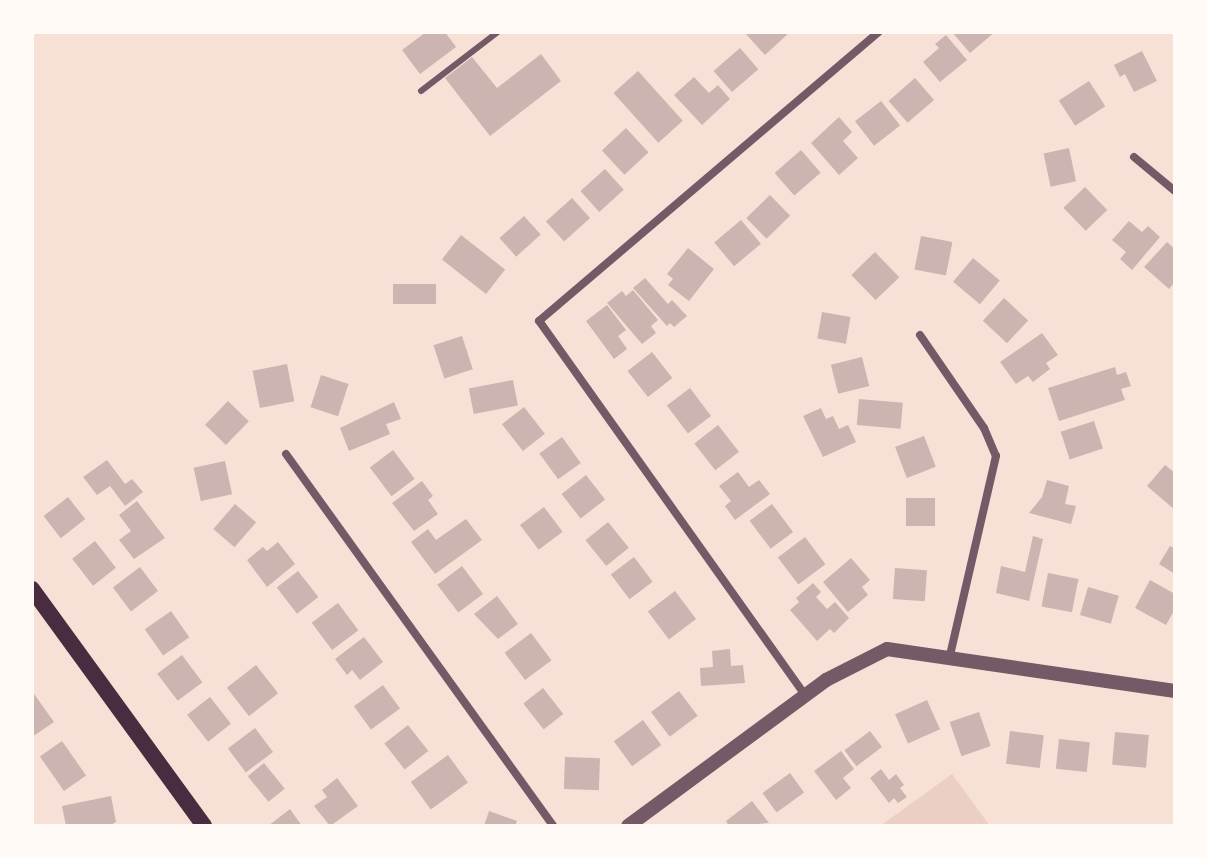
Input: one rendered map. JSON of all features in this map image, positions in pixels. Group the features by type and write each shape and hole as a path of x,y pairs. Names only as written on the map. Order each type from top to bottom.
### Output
{"main road":[{"path":"32,589 204,826"}],"street":[{"path":"805,695 539,321 879,32"},
{"path":"1134,157 1175,191"},
{"path":"920,335 984,428 996,456 950,656"},
{"path":"286,454 553,826"},
{"path":"628,826 826,680 887,649 1175,691"}],"lane":[{"path":"421,91 498,32"}],"shaded area":[{"path":"952,774 990,826 880,826"}],"building":[{"path":"426,32 445,32 456,47 420,74 402,50"},
{"path":"744,32 790,32 765,55"},
{"path":"952,32 995,32 970,53"},
{"path":"946,35 967,60 940,82 923,62 939,48 935,44"},
{"path":"740,48 758,69 732,92 714,71"},
{"path":"1142,51 1157,81 1134,92 1125,74 1120,77 1114,65"},
{"path":"541,54 561,81 490,136 445,78 472,57 497,88"},
{"path":"638,71 683,121 658,143 613,93"},
{"path":"694,77 709,93 718,85 730,99 702,125 674,95"},
{"path":"915,78 934,100 908,123 889,101"},
{"path":"1089,81 1105,106 1075,126 1059,101"},
{"path":"881,101 900,125 874,146 855,121"},
{"path":"839,117 852,132 843,141 858,158 839,175 811,143"},
{"path":"626,128 649,152 624,175 602,151"},
{"path":"1069,148 1076,181 1051,187 1044,153"},
{"path":"801,150 821,173 794,196 775,173"},
{"path":"605,169 624,190 599,212 580,191"},
{"path":"1085,187 1107,210 1086,231 1063,208"},
{"path":"770,195 790,216 766,239 746,218"},
{"path":"572,198 590,218 564,241 546,221"},
{"path":"524,216 541,235 516,257 499,238"},
{"path":"741,220 761,244 734,266 714,242"},
{"path":"1129,221 1142,232 1148,226 1160,237 1132,270 1120,259 1126,252 1112,240"},
{"path":"461,235 505,269 486,294 442,259"},
{"path":"921,236 952,242 946,275 915,269"},
{"path":"1167,242 1175,249 1175,282 1169,289 1144,267"},
{"path":"688,248 714,269 689,301 668,285 673,279 667,274"},
{"path":"875,252 899,277 876,300 851,275"},
{"path":"973,258 1000,280 980,304 953,282"},
{"path":"645,278 668,304 672,300 687,316 674,327 670,323 667,326 633,288"},
{"path":"393,284 436,284 436,304 393,304"},
{"path":"633,290 658,320 651,326 656,333 642,344 607,303 622,291 626,296"},
{"path":"1004,298 1028,321 1007,343 983,321"},
{"path":"607,305 626,330 618,336 627,349 614,359 586,321"},
{"path":"822,312 851,317 846,344 817,339"},
{"path":"1042,333 1058,355 1046,363 1050,369 1033,382 1028,376 1016,384 1000,362"},
{"path":"462,336 473,369 444,379 433,345"},
{"path":"652,352 672,378 648,397 628,371"},
{"path":"862,357 869,386 838,394 831,365"},
{"path":"287,364 294,401 260,408 253,371"},
{"path":"1115,367 1117,375 1126,372 1131,386 1121,389 1125,400 1059,421 1048,388"},
{"path":"321,375 349,384 338,416 310,407"},
{"path":"513,380 518,406 474,414 469,389"},
{"path":"690,388 711,416 688,433 667,405"},
{"path":"859,399 903,403 901,429 857,425"},
{"path":"228,401 249,421 226,445 205,425"},
{"path":"394,402 401,419 386,424 390,434 349,451 340,428"},
{"path":"524,407 545,434 523,451 502,424"},
{"path":"821,408 826,419 833,416 839,429 848,425 856,442 823,457 803,416"},
{"path":"1094,421 1103,449 1070,459 1061,432"},
{"path":"718,425 739,452 715,470 694,443"},
{"path":"924,436 936,467 907,478 895,447"},
{"path":"562,437 581,463 558,479 539,453"},
{"path":"393,450 415,479 392,496 370,467"},
{"path":"107,460 125,484 132,479 143,492 125,506 110,486 97,495 83,477"},
{"path":"225,461 232,494 201,501 194,468"},
{"path":"1165,465 1175,473 1175,510 1147,486"},
{"path":"738,472 749,487 759,480 770,494 735,520 725,506 731,501 719,486"},
{"path":"586,475 605,499 581,519 562,494"},
{"path":"1047,480 1069,486 1065,504 1076,506 1071,524 1029,513 1042,497"},
{"path":"422,481 433,496 428,500 438,514 414,531 392,503"},
{"path":"68,497 85,519 61,538 44,516"},
{"path":"906,498 935,498 935,526 906,526"},
{"path":"137,501 165,538 134,559 119,540 131,531 119,515"},
{"path":"235,504 256,522 234,547 213,529"},
{"path":"772,504 793,532 771,549 750,521"},
{"path":"544,507 563,532 539,550 520,525"},
{"path":"466,519 482,540 435,574 411,542 428,529 436,540"},
{"path":"608,522 629,548 606,566 585,540"},
{"path":"1033,536 1043,539 1029,601 996,593 1001,566 1025,572"},
{"path":"805,537 825,564 798,585 778,557"},
{"path":"95,541 116,568 93,586 72,559"},
{"path":"278,542 295,564 267,587 247,560 263,547 267,551"},
{"path":"1170,546 1175,549 1175,574 1159,564"},
{"path":"634,557 653,582 629,599 611,574"},
{"path":"851,558 870,580 862,587 868,595 848,612 823,582"},
{"path":"462,566 483,594 458,613 437,585"},
{"path":"140,567 158,591 131,611 113,587"},
{"path":"895,568 927,570 925,601 893,599"},
{"path":"298,571 318,597 297,614 277,588"},
{"path":"1048,573 1078,579 1072,612 1042,606"},
{"path":"1150,580 1175,594 1175,609 1166,625 1135,608"},
{"path":"813,583 821,592 816,597 827,609 835,602 849,618 834,633 830,629 817,641 790,610 799,602 796,598"},
{"path":"1088,587 1119,596 1111,624 1080,615"},
{"path":"675,591 696,619 669,639 648,611"},
{"path":"497,596 518,624 498,639 474,614"},
{"path":"338,603 358,630 332,650 312,623"},
{"path":"171,611 189,637 163,656 145,629"},
{"path":"531,633 551,660 525,680 505,653"},
{"path":"364,637 383,662 360,680 352,670 347,675 335,659"},
{"path":"730,649 731,666 743,665 745,683 701,686 700,668 713,667 712,651"},
{"path":"182,655 202,682 178,701 157,674"},
{"path":"256,665 278,693 249,716 227,688"},
{"path":"383,685 400,708 371,730 354,706"},
{"path":"543,688 563,714 544,729 523,703"},
{"path":"32,691 54,722 32,737"},
{"path":"679,691 698,716 670,737 651,712"},
{"path":"210,697 231,724 208,742 187,715"},
{"path":"927,700 940,729 908,743 895,714"},
{"path":"979,712 991,746 961,756 950,722"},
{"path":"643,720 661,745 632,766 614,741"},
{"path":"408,725 428,751 405,769 384,743"},
{"path":"255,728 273,752 246,772 228,748"},
{"path":"870,731 882,747 856,766 844,750"},
{"path":"1010,731 1044,735 1040,768 1006,764"},
{"path":"1115,732 1149,735 1146,768 1112,765"},
{"path":"1059,739 1090,742 1087,772 1056,769"},
{"path":"62,741 86,775 64,791 40,756"},
{"path":"841,751 854,769 843,778 851,788 836,800 814,771"},
{"path":"448,755 468,783 431,810 411,782"},
{"path":"565,757 600,758 599,790 564,789"},
{"path":"264,763 285,789 268,802 248,776"},
{"path":"881,769 889,780 896,774 904,785 900,788 907,797 898,803 894,798 889,803 870,778"},
{"path":"790,773 804,792 777,812 762,793"},
{"path":"337,778 358,806 330,826 314,806 327,797 322,790"},
{"path":"111,796 116,822 109,826 66,826 62,806"},
{"path":"752,801 769,823 729,826 726,821"},
{"path":"290,809 302,826 268,826"},
{"path":"489,811 517,821 515,826 484,826"}]}
